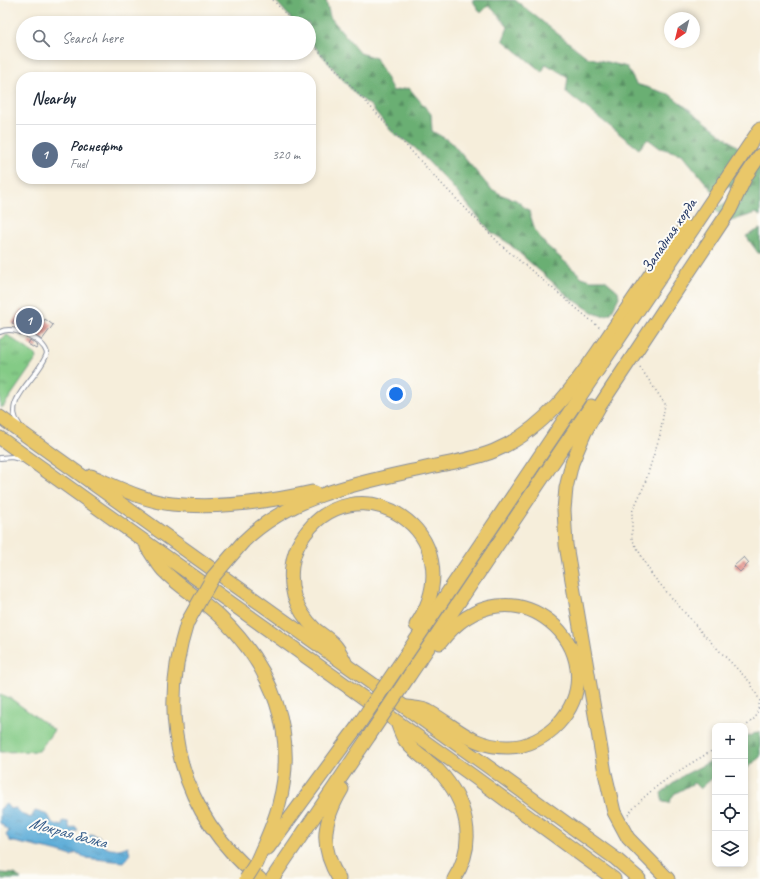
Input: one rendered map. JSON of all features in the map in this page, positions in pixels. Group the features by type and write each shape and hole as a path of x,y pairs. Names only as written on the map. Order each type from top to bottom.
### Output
{"highway":[{"name":"Западная хорда","path":"256,863 357,727 760,129"},
{"name":"Западная хорда","path":"274,877 760,155"},
{"path":"668,879 628,838 614,812 605,773 566,545 564,510 566,488 572,463 599,407 730,210 746,176"},
{"path":"260,879 229,851 206,820 185,777 179,756 174,720 174,681 176,662 187,624 200,596 213,577 243,542 267,522 291,508 321,495 494,451 538,425 555,409 574,387 672,243 720,188"},
{"path":"0,417 616,859 639,879"},
{"path":"0,438 614,879"},
{"path":"72,469 144,497 171,504 210,505 283,498 312,492 321,495"},
{"path":"348,667 333,643 314,628 302,612 294,594 292,568 299,543 312,525 326,514 338,509 363,504 374,505 393,511 410,522 424,539 432,561 434,580 431,596 421,618 402,648 397,668"},
{"path":"142,541 162,570 220,616 246,645 266,676 279,708 285,743 284,780 279,804 256,863 246,879"},
{"path":"404,707 426,710 456,731 485,745 503,747 521,746 540,738 561,720 572,700 576,674 573,655 568,644 554,624 534,611 510,605 489,607 464,618 452,629 427,661 409,676"},
{"path":"397,722 404,741 439,771 459,800 464,813 468,831 468,845 461,869 454,879"},
{"path":"339,879 328,858 326,828 333,806 360,761 367,739"}],"lane":[{"path":"0,332 10,330 25,334 45,348 45,358 14,405 14,418 32,440"},
{"path":"0,458 12,457 39,465"}],"path":[{"path":"273,0 288,16"},
{"path":"316,48 437,179 502,246 600,328"},
{"path":"640,367 665,404 655,450 644,486 632,512 632,539 652,575 704,635 750,682 760,700 756,717 748,724"},
{"path":"627,816 636,804 681,769 712,751"}],"green space":[{"path":"275,0 326,0 330,17 360,53 376,58 393,91 409,88 431,114 432,131 451,142 490,188 502,195 516,200 529,211 535,230 545,244 582,277 591,280 605,280 618,291 619,297 611,313 602,316 594,313 568,296 507,242 492,233 449,183 414,147 391,131 371,106 355,94 316,48 316,16 289,16"},
{"path":"472,0 515,0 587,57 627,67 636,84 669,94 760,164 760,216 756,213 728,222 714,209 723,204 741,204 729,185 715,194 682,154 660,148 648,139 639,149 566,92 568,77 546,64 542,72 503,40 508,27 489,5 481,13"},
{"path":"760,229 760,253 758,253 746,236"},
{"path":"7,335 36,355 37,358 3,407 0,407 0,340"},
{"path":"0,694 10,698 54,730 39,751 0,752"},
{"path":"760,731 760,757 748,767 748,759 748,737"},
{"path":"712,761 712,779 700,789 694,783 674,794 669,803 663,802 661,793 684,775"},
{"path":"0,873 15,874 21,879 0,879"}],"water":[{"name":"Мокрая балка","path":"6,804 10,809 16,808 23,815 31,818 35,811 48,815 53,824 62,826 63,821 68,822 70,829 75,827 78,831 72,833 74,840 84,842 90,834 100,837 101,842 107,848 119,849 128,846 130,855 124,862 85,858 80,854 75,853 72,856 49,849 10,841 6,835 9,831 0,823 0,809"}],"building":[{"path":"21,310 42,324 45,319 53,325 42,340 12,323"},
{"path":"30,340 38,346 36,349 28,344"},
{"path":"744,557 749,563 740,572 734,566"}],"place":[{"name":"Роснефть","path":"29,321"}]}
